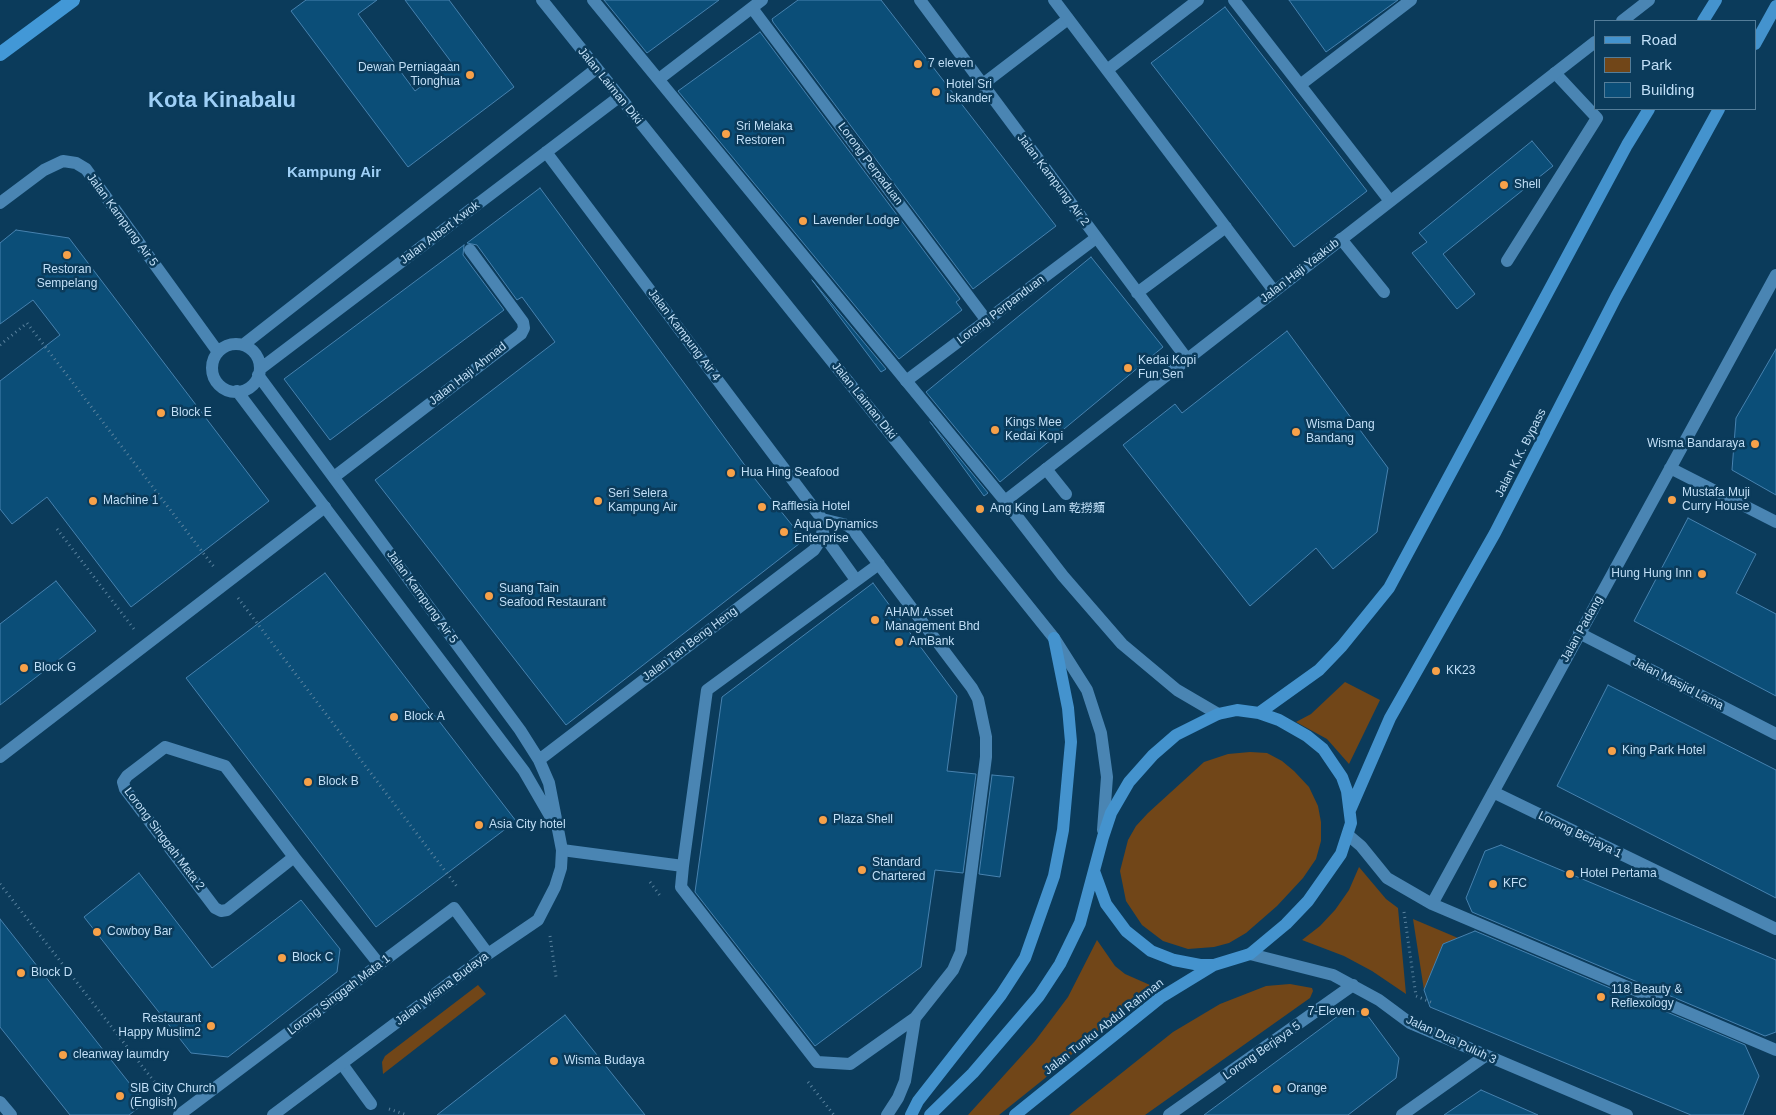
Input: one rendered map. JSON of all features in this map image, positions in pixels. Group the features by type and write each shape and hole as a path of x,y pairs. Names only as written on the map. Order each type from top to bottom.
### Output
{"highway":[{"path":"0,54 73,0"}],"main road":[{"path":"1704,20 1716,0"},
{"path":"1756,42 1776,6"},
{"path":"1259,713 1319,670 1342,646 1389,588 1627,145 1648,110"},
{"name":"Jalan K.K. Bypass","path":"1350,812 1390,718 1495,533 1616,297 1718,110"},
{"path":"911,1115 918,1101 1001,995 1025,958 1054,876 1063,830 1071,742 1068,708 1054,638"},
{"path":"930,1115 973,1072 1039,996 1060,964 1080,922 1102,836 1111,813 1129,782 1153,755 1176,735 1218,714 1237,710 1259,713 1279,720 1307,736 1323,749 1342,777 1347,791 1350,812 1348,835 1341,854 1308,901 1286,924 1250,954 1214,965 1174,960 1152,951 1126,931 1106,904 1094,871"},
{"name":"Jalan Tunku Abdul Rahman","path":"1015,1115 1160,998 1214,965"}],"street":[{"name":"Jalan Laiman Diki","path":"542,0 1054,638 1087,690 1101,733 1107,776 1102,836"},
{"path":"593,0 1005,500 1063,576 1122,644 1177,690 1218,714"},
{"name":"Jalan Kampung Air 2","path":"920,0 1187,359"},
{"path":"1054,0 1274,291"},
{"path":"1106,70 1198,0"},
{"path":"1234,0 1390,201"},
{"path":"1300,84 1411,0"},
{"path":"1623,20 1649,0"},
{"path":"659,79 757,4"},
{"name":"Lorong Perpaduan","path":"757,4 987,320"},
{"path":"982,84 1068,19"},
{"name":"Jalan Haji Yaakub","path":"1005,500 1594,43"},
{"path":"243,345 596,69"},
{"path":"1507,261 1597,118 1555,73"},
{"name":"Jalan Albert Kwok","path":"259,372 619,97"},
{"name":"Jalan Kampung Air 4","path":"546,152 822,518"},
{"name":"Jalan Kampung Air 5","path":"0,203 44,170 63,161 76,163 86,169 218,352"},
{"path":"1137,293 1226,227"},
{"name":"Lorong Perpanduan","path":"906,382 1096,238"},
{"path":"1341,239 1384,292"},
{"name":"Jalan Haji Ahmad","path":"334,477 521,334 524,328 523,322 470,250"},
{"name":"Jalan Padang","path":"1432,904 1776,275"},
{"path":"229,345 243,345 256,354 259,372 250,387 237,391 224,388 215,378 212,365 218,352 229,345"},
{"name":"Jalan Kampung Air 5","path":"259,372 520,730 539,760 549,784 559,832"},
{"path":"237,391 524,771 559,832"},
{"path":"1670,468 1776,522"},
{"path":"1046,469 1066,494"},
{"path":"0,757 325,507"},
{"path":"856,580 824,534 822,518 847,525 853,530 879,564 972,688 978,699 986,737 986,757 961,952 954,970 916,1018 850,1064 817,1062 681,887 707,690 879,564"},
{"name":"Jalan Tan Beng Heng","path":"539,760 814,550 824,534"},
{"name":"Jalan Masjid Lama","path":"1580,633 1776,734"},
{"name":"Lorong Singgah Mata 2","path":"294,857 227,910 221,911 216,908 155,829 125,789 123,782 127,776 165,747 225,766 379,964"},
{"name":"Lorong Berjaya 1","path":"1493,792 1776,929"},
{"name":"Jalan Wisma Budaya","path":"273,1115 488,954 538,920 555,887 561,868 562,850 559,832"},
{"path":"1348,835 1362,846 1387,878 1432,904 1776,1050"},
{"path":"562,850 683,866"},
{"name":"Lorong Singgah Mata 1","path":"179,1115 454,908 488,954"},
{"name":"Jalan Dua Puluh 3","path":"1250,954 1334,974 1379,1000 1410,1023 1627,1115"},
{"name":"Lorong Berjaya 5","path":"1169,1115 1353,985"},
{"path":"887,1115 898,1098 905,1081 916,1018"},
{"path":"1402,1115 1485,1056"},
{"path":"342,1064 371,1104"},
{"path":"0,1102 11,1115"}],"path":[{"path":"0,345 26,323 460,891"},
{"path":"56,529 146,645"},
{"path":"0,884 179,1115"},
{"path":"1404,912 1416,996 1433,1004"},
{"path":"550,935 556,978"}],"green space":[{"path":"1345,682 1380,700 1349,764 1327,739 1296,722 1311,714"},
{"path":"1267,753 1282,761 1309,787 1318,806 1321,822 1321,841 1316,859 1303,878 1277,906 1246,933 1229,943 1214,947 1188,949 1163,941 1142,925 1126,901 1120,871 1128,840 1136,826 1148,813 1204,762 1228,754"},
{"path":"1359,867 1386,899 1398,908 1406,994 1372,971 1344,956 1302,940 1320,926 1335,910 1349,890"},
{"path":"1413,919 1458,938 1443,944 1424,990"},
{"path":"1097,940 1115,966 1125,974 1150,985 1044,1079 999,1115 968,1115 1035,1041 1068,997"},
{"path":"1290,984 1312,988 1313,991 1310,998 1145,1115 1069,1115 1173,1032 1220,1004 1266,986"},
{"path":"478,985 486,994 383,1074 382,1062 385,1056"}],"building":[{"name":"Dewan Perniagaan Tionghua","path":"306,0 377,0 358,14 415,91 452,63 405,0 449,0 514,87 408,167 291,11"},
{"path":"604,0 719,0 647,53"},
{"path":"798,0 881,0 1056,226 973,289 773,22 772,19"},
{"path":"1289,0 1398,0 1326,52"},
{"path":"1225,7 1367,191 1294,247 1151,63"},
{"path":"760,32 960,299 956,302 962,310 899,359 678,91"},
{"name":"Shell","path":"1532,141 1553,166 1443,254 1475,294 1457,309 1412,253 1427,242 1419,233"},
{"path":"540,188 755,479 804,540 566,725 375,480 555,342 522,297 517,300 477,245 467,243"},
{"path":"16,230 69,238 269,501 131,607 47,497 12,524 0,509 0,381 60,335 33,300 0,324 0,243"},
{"path":"464,245 463,255 504,310 330,440 284,379"},
{"path":"1091,257 1163,347 1000,482 926,392"},
{"path":"812,280 886,369 881,372"},
{"path":"1287,331 1388,468 1377,532 1333,569 1316,548 1250,606 1123,445 1175,404 1182,413"},
{"name":"Wisma Bandaraya","path":"1776,349 1776,495 1732,470 1736,418"},
{"path":"930,422 988,493 984,496"},
{"name":"Hung Hung Inn","path":"1688,518 1756,554 1736,593 1776,614 1776,696 1634,621"},
{"path":"325,573 516,821 376,927 186,678"},
{"name":"Block G","path":"56,581 96,631 0,705 0,624"},
{"name":"Plaza Shell","path":"873,583 957,696 947,771 976,774 963,873 935,870 921,967 815,1046 695,892 722,697"},
{"path":"1608,685 1776,770 1776,898 1557,786"},
{"path":"992,775 1014,777 1000,877 979,874"},
{"path":"1501,845 1776,960 1776,1032 1765,1036 1472,912 1466,898 1485,851"},
{"name":"Block C","path":"139,873 212,968 301,900 340,949 337,972 228,1057 191,1053 84,917"},
{"name":"Block D","path":"0,919 145,1103 129,1115 70,1115 0,1027"},
{"path":"1475,931 1745,1045 1759,1076 1743,1115 1691,1115 1430,1007 1424,990 1443,944"},
{"path":"1346,1010 1365,1012 1399,1058 1396,1078 1348,1115 1204,1115"},
{"name":"Wisma Budaya","path":"565,1015 645,1115 437,1115"},
{"path":"1481,1090 1538,1115 1444,1115"}],"place":[{"name":"7 eleven","path":"918,64"},
{"name":"Dewan Perniagaan Tionghua","path":"470,75"},
{"name":"Hotel Sri Iskander","path":"936,92"},
{"name":"Sri Melaka Restoren","path":"726,134"},
{"name":"Shell","path":"1504,185"},
{"name":"Lavender Lodge","path":"803,221"},
{"name":"Restoran Sempelang","path":"67,255"},
{"name":"Kedai Kopi Fun Sen","path":"1128,368"},
{"name":"Block E","path":"161,413"},
{"name":"Kings Mee Kedai Kopi","path":"995,430"},
{"name":"Wisma Dang Bandang","path":"1296,432"},
{"name":"Wisma Bandaraya","path":"1755,444"},
{"name":"Hua Hing Seafood","path":"731,473"},
{"name":"Mustafa Muji Curry House","path":"1672,500"},
{"name":"Machine 1","path":"93,501"},
{"name":"Seri Selera Kampung Air","path":"598,501"},
{"name":"Rafflesia Hotel","path":"762,507"},
{"name":"Ang King Lam 乾撈麵","path":"980,509"},
{"name":"Aqua Dynamics Enterprise","path":"784,532"},
{"name":"Hung Hung Inn","path":"1702,574"},
{"name":"Suang Tain Seafood Restaurant","path":"489,596"},
{"name":"AHAM Asset Management Bhd","path":"875,620"},
{"name":"AmBank","path":"899,642"},
{"name":"Block G","path":"24,668"},
{"name":"KK23","path":"1436,671"},
{"name":"Block A","path":"394,717"},
{"name":"King Park Hotel","path":"1612,751"},
{"name":"Block B","path":"308,782"},
{"name":"Plaza Shell","path":"823,820"},
{"name":"Asia City hotel","path":"479,825"},
{"name":"Standard Chartered","path":"862,870"},
{"name":"Hotel Pertama","path":"1570,874"},
{"name":"KFC","path":"1493,884"},
{"name":"Cowboy Bar","path":"97,932"},
{"name":"Block C","path":"282,958"},
{"name":"Block D","path":"21,973"},
{"name":"118 Beauty & Reflexology","path":"1601,997"},
{"name":"7-Eleven","path":"1365,1012"},
{"name":"Restaurant Happy Muslim2","path":"211,1026"},
{"name":"cleanway laumdry","path":"63,1055"},
{"name":"Wisma Budaya","path":"554,1061"},
{"name":"Orange","path":"1277,1089"},
{"name":"SIB City Church (English)","path":"120,1096"}],"district":[{"name":"Kota Kinabalu","path":"222,101"},
{"name":"Kampung Air","path":"334,173"}]}
